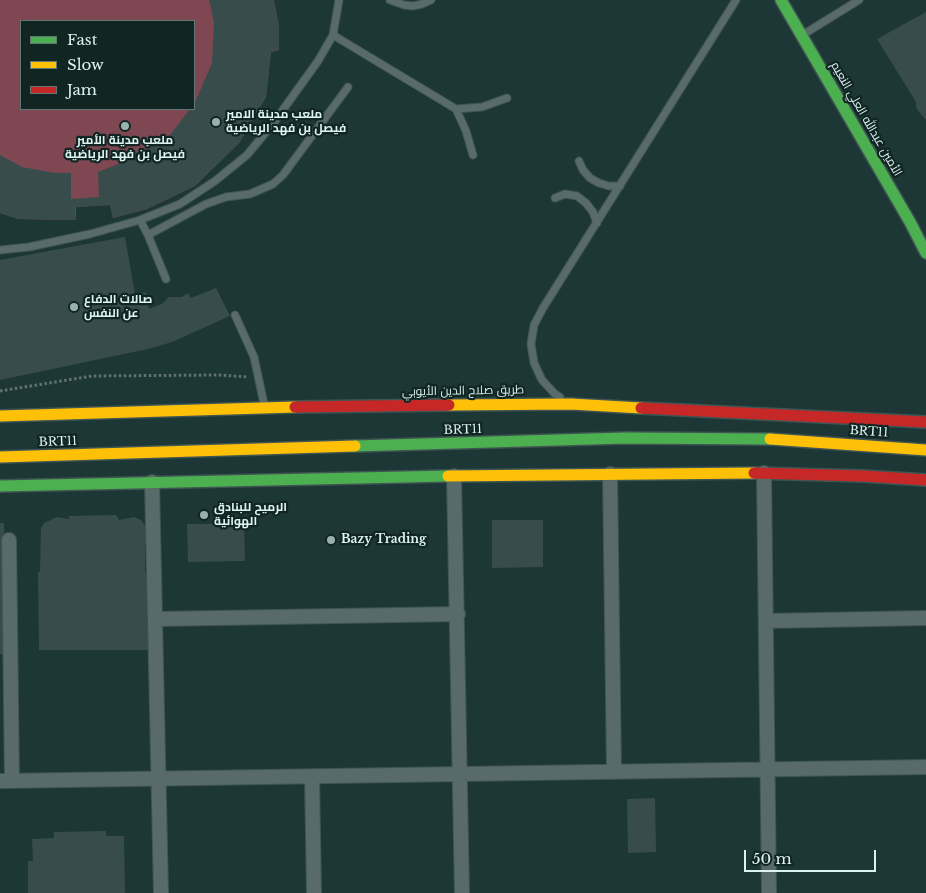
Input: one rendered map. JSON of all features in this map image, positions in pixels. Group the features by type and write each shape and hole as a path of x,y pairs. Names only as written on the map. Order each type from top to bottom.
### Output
{"main road":[{"name":"الأمين عبدالله العلي النعيم","path":"786,4 801,35 926,252"},
{"name":"طريق صلاح الدين الأيوبي","path":"0,416 264,407 571,404 926,422"},
{"name":"BRT11","path":"0,457 625,438 790,439 926,450"},
{"path":"0,486 454,476 764,473 926,480"}],"street":[{"path":"764,473 770,893"},
{"path":"610,474 614,772"},
{"path":"454,476 462,893"},
{"path":"152,482 162,893"},
{"path":"9,540 6,781 926,767"},
{"path":"156,619 458,614"},
{"path":"766,621 926,618"},
{"path":"312,776 314,893"}],"lane":[{"path":"0,250 29,247 72,238 140,220 180,204 215,181 247,155 296,93 318,61 333,35 339,0"},
{"path":"390,0 413,6 431,0"},
{"path":"571,404 555,394 542,380 534,363 531,344 534,325 736,0"},
{"path":"801,35 859,0"},
{"path":"333,35 456,109 466,131 473,155"},
{"path":"148,234 206,204 226,197 250,194 273,184 283,175 348,87"},
{"path":"456,109 482,107 507,98"},
{"path":"579,160 583,170 594,181 609,186 620,186"},
{"path":"555,198 565,194 577,196 590,207 596,223"},
{"path":"140,220 148,234 166,279"},
{"path":"236,316 252,350 260,380 264,407"}],"path":[{"path":"0,391 68,379 100,376 219,375 260,380"}],"shaded area":[{"name":"ملعب مدينة الأمير فيصل بن فهد الرياضية","path":"0,0 274,0 279,50 271,52 266,97 239,143 195,186 147,209 113,218 110,205 76,207 76,220 18,219 0,213"}],"building":[{"name":"ملعب مدينة الامير فيصل بن فهد الرياضية","path":"209,0 274,0 279,24 279,50 271,51 266,97 239,143 195,186 147,209 113,218 110,205 75,207 76,220 18,219 0,213 0,155 22,167 55,173 71,173 71,199 99,197 98,172 116,165 170,135 189,110 195,110 195,103 212,63 214,22"},
{"path":"926,12 926,120 919,112 916,102 877,39"},
{"name":"صالات الدفاع عن النفس","path":"125,237 135,294 146,292 149,309 162,304 169,297 182,297 188,293 191,298 216,288 230,316 172,342 148,349 0,380 0,260"},
{"path":"116,515 119,520 134,517 141,520 148,530 148,539 145,544 145,572 150,572 153,650 39,650 38,572 40,572 41,528 44,523 57,517 69,519 69,516"},
{"path":"492,520 543,520 543,567 492,568"},
{"path":"0,523 4,523 7,654 0,654"},
{"path":"187,524 244,524 245,561 188,562"},
{"path":"655,798 656,852 628,853 627,799"},
{"path":"106,831 106,836 124,836 125,893 28,893 28,861 33,861 32,839 54,838 54,832"}],"traffic: fast":[{"path":"781,0 910,222 926,253"},
{"path":"355,446 625,438 770,439"},
{"path":"0,486 448,476"}],"traffic: slow":[{"path":"449,405 571,404 641,408"},
{"path":"0,416 295,407"},
{"path":"770,439 926,450"},
{"path":"0,457 355,446"},
{"path":"448,476 754,473"}],"traffic: jam":[{"path":"295,407 449,405"},
{"path":"641,408 926,422"},
{"path":"754,473 926,480"}],"place":[{"name":"ملعب مدينة الامير فيصل بن فهد الرياضية","path":"216,122"},
{"name":"ملعب مدينة الأمير فيصل بن فهد الرياضية","path":"125,126"},
{"name":"صالات الدفاع عن النفس","path":"74,307"},
{"name":"الرميح للبنادق الهوائية","path":"204,515"},
{"name":"Bazy Trading","path":"331,540"}]}
